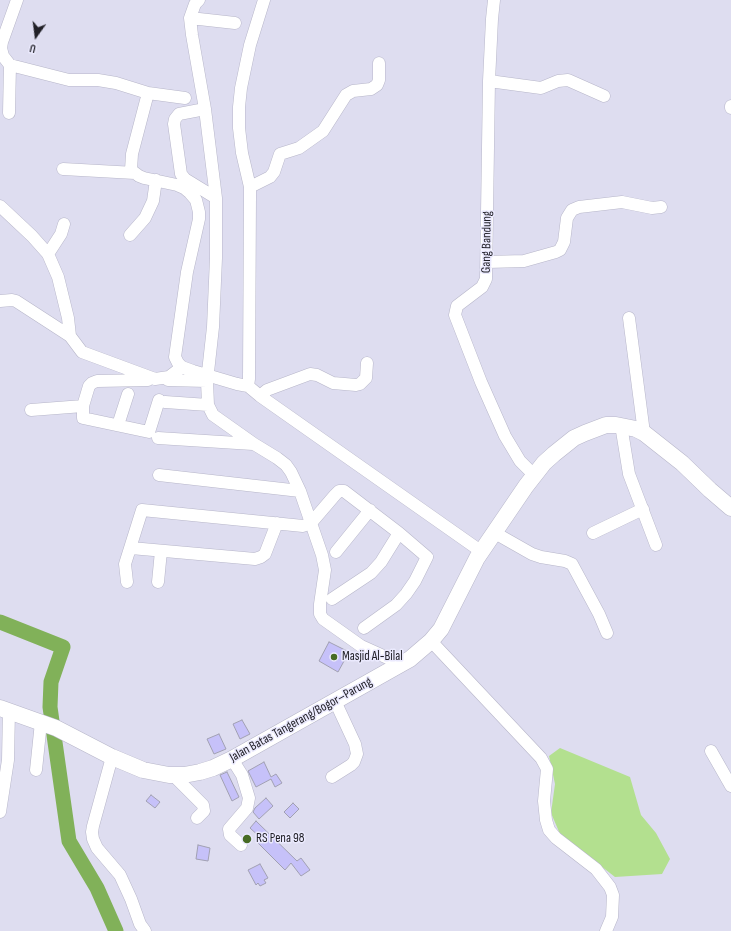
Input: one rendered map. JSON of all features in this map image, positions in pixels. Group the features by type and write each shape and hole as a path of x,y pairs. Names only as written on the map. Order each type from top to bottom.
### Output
{"main road":[{"name":"Jalan Batas Tangerang/Bogor–Parung","path":"5,709 56,728 112,757 143,770 172,775 184,775 213,768 232,759 410,660 431,641 441,629 480,555 534,475 554,454 574,438 594,428 606,425 621,426 636,429 644,433 682,463 731,508"}],"street":[{"path":"18,0 2,42 1,54 10,65 69,80 98,80 116,83 148,93 185,98"},
{"path":"199,0 195,4 190,18 205,109 216,198 216,266 213,327 208,378 208,405 214,416 286,465 300,492 325,570 320,604 320,614 323,619 361,646 401,664"},
{"path":"242,385 250,379 250,187 242,153 239,128 241,88 250,45 264,0"},
{"name":"Gang Bandung","path":"494,0 489,81 487,262 485,284 479,290 458,304 456,314 481,382 505,436 520,461 534,475"},
{"path":"190,18 235,23"},
{"path":"250,187 270,176 274,172 280,154 299,148 323,130 346,95 353,91 371,89 377,85 379,80 379,63"},
{"path":"9,113 10,65"},
{"path":"489,81 541,88 558,81 568,80 604,96"},
{"path":"148,93 131,161 131,170 144,178 184,188 194,197 198,206 199,218 187,272 175,357 178,362 182,366 208,378 242,385 260,396 480,555"},
{"path":"205,109 179,114 175,119 174,124 180,174 185,179 216,198"},
{"path":"63,169 135,173"},
{"path":"130,235 145,218 153,201 156,180"},
{"path":"487,262 524,262 560,250 564,242 567,218 572,210 578,207 622,202 652,208 661,207"},
{"path":"0,206 32,236 48,254 58,277 68,318 70,336"},
{"path":"48,254 61,234 64,224"},
{"path":"0,301 16,301 70,336 82,352 155,380"},
{"path":"629,318 644,433"},
{"path":"260,396 267,390 310,374 317,375 333,383 360,384 366,378 367,363"},
{"path":"182,366 169,377 155,380 97,381 92,383 89,386 83,406 83,418 149,432 162,401 208,405"},
{"path":"168,380 208,378"},
{"path":"242,385 245,395 263,409 480,555"},
{"path":"118,425 128,394"},
{"path":"31,410 83,406"},
{"path":"621,426 629,474 656,545"},
{"path":"158,438 254,444"},
{"path":"159,475 300,492"},
{"path":"127,582 126,564 142,510 303,526 311,523 339,491 344,491 399,533 427,557 406,594 396,605 364,628"},
{"path":"593,533 643,509"},
{"path":"336,552 370,510"},
{"path":"131,548 255,559 262,557 265,554 277,524"},
{"path":"332,599 371,573 381,562 399,533"},
{"path":"495,533 532,554 566,561 572,564 599,614 607,633"},
{"path":"158,582 161,551"},
{"path":"431,641 542,758 546,769 544,801 546,820 549,830 556,838 596,869 610,886 613,895 612,917 606,931"},
{"path":"332,777 354,762 357,754 355,744 335,701"},
{"path":"0,812 8,760 5,709"},
{"path":"36,770 41,722"},
{"path":"711,751 731,786"},
{"path":"112,757 93,826 93,839 97,848 120,875 140,924 145,931"},
{"path":"232,759 242,775 249,798 247,808 229,829 230,835 241,845"},
{"path":"172,775 203,805 204,811 197,818"}],"green space":[{"path":"560,748 630,777 641,815 656,833 670,859 662,874 615,877 560,834 551,813 555,784 549,756"}],"building":[{"name":"Masjid Al-Bilal","path":"329,642 349,652 338,672 319,661"},
{"path":"242,720 250,734 240,739 233,724"},
{"path":"219,734 226,749 214,754 207,739"},
{"path":"264,762 271,777 276,774 282,783 275,787 271,779 256,787 248,771"},
{"path":"227,772 239,797 232,801 220,775"},
{"path":"151,795 160,802 155,808 146,801"},
{"path":"266,798 273,806 259,819 253,812 255,808"},
{"path":"293,803 299,809 290,818 284,812"},
{"path":"256,821 297,861 301,858 310,870 301,876 291,863 285,870 257,842 261,838 250,828"},
{"path":"198,845 210,848 208,861 196,859"},
{"path":"260,864 268,878 264,880 266,883 260,886 258,883 256,885 248,870"}],"waterway":[{"path":"0,622 63,647 51,682 50,707 69,841 97,888 116,931"}],"place":[{"name":"Masjid Al-Bilal","path":"334,657"},
{"name":"RS Pena 98","path":"247,839"}]}
